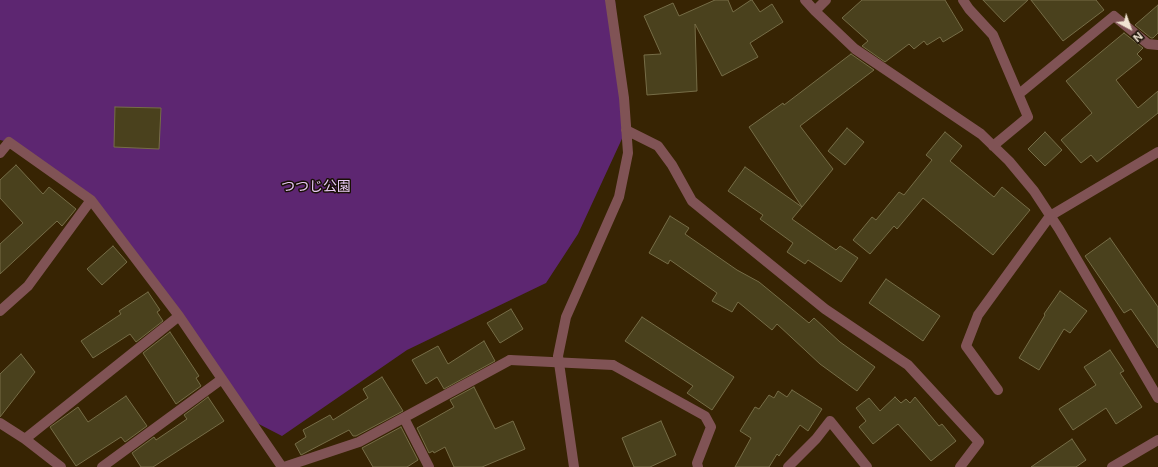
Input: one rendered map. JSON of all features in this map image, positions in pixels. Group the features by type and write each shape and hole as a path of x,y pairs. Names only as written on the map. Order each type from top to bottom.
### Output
{"street":[{"path":"574,467 558,356 566,317 619,197 628,153 624,98 610,0"},
{"path":"806,0 815,11 855,49 981,134 1009,161 1034,191 1059,229 1158,398"},
{"path":"815,11 826,0"},
{"path":"963,0 969,9 993,35 1028,117 993,146"},
{"path":"1018,94 1114,16 1148,44 1158,45"},
{"path":"626,130 658,146 672,165 692,200 698,206 825,309 908,365 979,442 960,467"},
{"path":"0,153 9,142 91,200 179,316 283,467 359,442 510,360 613,365 705,416 711,427 696,463 698,467"},
{"path":"998,390 966,346 978,315 1050,216 1158,152"},
{"path":"0,311 28,286 91,200"},
{"path":"25,439 179,316"},
{"path":"102,467 222,379"},
{"path":"404,418 429,467"},
{"path":"788,467 816,439 830,421 867,467"},
{"path":"0,423 25,439 61,467"},
{"path":"1117,466 1158,440"}],"green space":[{"name":"つつじ公園","path":"0,0 615,0 626,130 578,234 546,283 407,350 282,436 249,419 91,200 9,142 0,140"}],"building":[{"path":"715,0 728,0 733,12 751,0 760,12 772,4 783,22 750,43 758,57 722,76 695,24 697,91 647,95 644,55 661,54 644,16 673,3 679,16"},
{"path":"862,0 945,0 963,30 943,42 940,37 927,45 924,41 914,49 909,44 885,62 862,46 868,41 842,18"},
{"path":"983,0 1028,0 1004,22"},
{"path":"1031,0 1096,0 1104,10 1063,41"},
{"path":"1158,5 1158,33 1151,38 1135,25"},
{"path":"1124,33 1143,48 1137,54 1142,59 1116,80 1138,108 1158,91 1158,113 1097,162 1091,155 1081,163 1061,140 1092,113 1066,81"},
{"path":"851,54 874,70 800,126 833,169 802,207 749,127 783,103 784,105"},
{"path":"115,107 161,108 159,149 114,147"},
{"path":"847,128 864,142 845,165 828,151"},
{"path":"945,132 962,146 950,161 994,197 1002,187 1030,210 993,255 923,198 897,229 894,226 870,254 853,240 872,217 876,220 899,192 904,195 932,160 926,155"},
{"path":"1045,132 1062,150 1045,166 1028,149"},
{"path":"16,165 43,194 49,187 76,209 62,226 57,221 0,274 0,244 23,223 0,198 0,180"},
{"path":"745,167 802,207 792,219 836,250 840,246 858,258 841,282 808,260 805,264 787,252 793,243 760,219 763,215 728,191"},
{"path":"670,216 689,228 685,234 737,270 759,282 809,323 814,318 840,342 875,367 857,391 820,364 777,324 772,330 738,302 732,312 712,301 717,293 670,260 668,264 649,253"},
{"path":"1110,238 1158,307 1158,348 1131,309 1124,313 1085,256"},
{"path":"113,246 127,262 102,285 87,269"},
{"path":"886,279 940,316 923,341 869,303"},
{"path":"1060,291 1087,311 1070,333 1064,329 1039,370 1019,358 1045,315 1044,314"},
{"path":"148,292 160,310 157,312 163,321 136,342 130,334 93,358 81,341 121,314 119,311"},
{"path":"511,309 523,329 500,343 487,323"},
{"path":"642,317 734,377 712,410 687,393 693,386 625,341"},
{"path":"170,332 199,376 196,378 201,386 176,404 143,353"},
{"path":"484,341 495,361 444,389 437,377 426,384 412,360 438,346 448,364"},
{"path":"1110,350 1124,371 1120,373 1142,407 1116,424 1106,408 1073,430 1059,409 1096,385 1084,367"},
{"path":"21,354 35,372 0,417 0,374"},
{"path":"382,377 403,411 356,436 353,436 349,430 301,455 295,444 306,437 303,430 330,415 333,420 368,398 363,389"},
{"path":"474,387 495,429 513,421 525,449 482,467 454,467 445,447 434,453 433,451 429,453 417,428 454,407 450,400"},
{"path":"792,390 822,409 808,431 800,425 779,456 777,454 769,467 735,467 751,438 740,431 755,407 759,409 769,395 774,398 778,391 787,397"},
{"path":"126,396 147,426 125,442 121,437 76,466 50,427 78,407 88,422"},
{"path":"208,397 224,421 153,467 141,467 132,453 154,437 156,440 187,419 184,415"},
{"path":"895,397 901,403 906,399 910,403 915,397 939,426 942,424 956,441 931,461 898,424 873,444 859,427 866,421 856,408 869,398 880,411"},
{"path":"661,421 676,455 650,467 634,467 622,438"},
{"path":"401,427 418,460 407,467 373,467 362,448"},
{"path":"1072,439 1086,460 1076,467 1031,467"}]}
